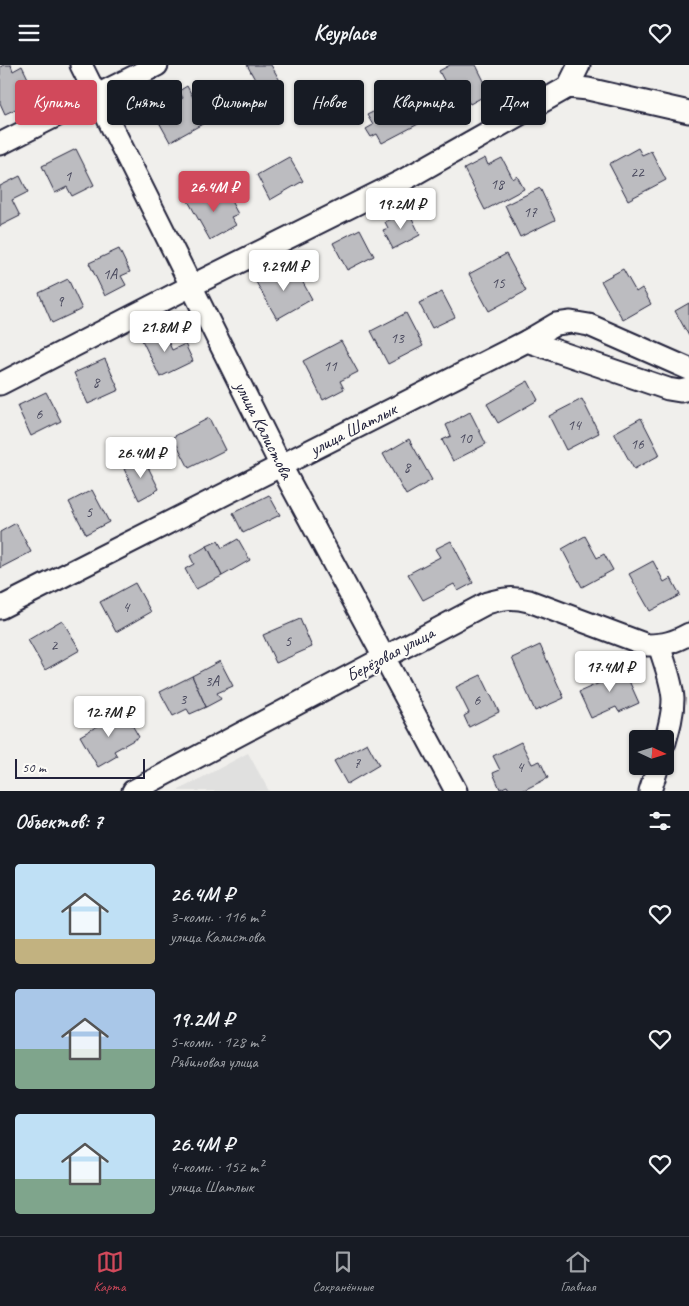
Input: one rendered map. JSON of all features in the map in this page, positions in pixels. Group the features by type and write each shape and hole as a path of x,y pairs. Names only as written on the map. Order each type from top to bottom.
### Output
{"street":[{"name":"улица Калистова","path":"81,65 88,80"},
{"path":"97,95 157,65"},
{"path":"0,383 402,181 568,87 579,65"},
{"path":"568,87 588,89 689,112"},
{"name":"улица Калистова","path":"97,98 281,466 456,791"},
{"path":"0,144 38,125"},
{"name":"улица Шатлык","path":"0,608 527,341 556,324 571,321 589,325 689,369"},
{"path":"527,341 668,389 680,391 689,389"},
{"name":"Берёзовая улица","path":"146,788 384,657 487,603 500,599 514,598 529,601 647,645 672,643 689,634"},
{"path":"659,645 673,699 672,717 668,730"},
{"path":"650,791 655,775"}],"shaded area":[{"path":"248,753 269,791 177,791"}],"building":[{"path":"11,65 13,71 22,66 29,80 15,80 15,109 5,114 0,103 0,67"},
{"path":"247,65 271,65 280,80 255,80"},
{"path":"450,65 476,65 484,80 481,80 481,98 471,103 471,80 444,80 439,71"},
{"path":"187,86 192,95 192,125 201,125 170,142 161,125 182,125 182,89"},
{"path":"374,112 374,125 416,125 382,143 377,134 371,137 366,129 373,125 367,115"},
{"path":"638,148 642,155 651,151 666,180 628,200 609,164"},
{"path":"76,149 94,185 72,196 67,187 55,193 42,166"},
{"path":"289,157 303,181 270,200 257,175"},
{"path":"485,158 488,165 502,158 513,179 517,176 524,189 485,210 464,169"},
{"path":"20,176 28,192 12,200 20,216 0,226 0,186"},
{"path":"540,188 555,220 520,237 505,205"},
{"path":"225,190 238,214 231,217 236,225 210,240 187,199 199,193 204,202"},
{"path":"408,210 420,235 393,249 383,230 388,228 385,222"},
{"path":"360,229 374,256 347,270 333,243"},
{"path":"119,249 130,272 121,276 126,285 105,296 89,263"},
{"path":"506,254 526,291 489,311 469,274"},
{"path":"280,268 285,276 296,270 312,299 277,319 256,282"},
{"path":"623,269 636,292 642,288 651,304 623,320 601,281"},
{"path":"68,279 82,309 52,323 39,293"},
{"path":"442,292 455,317 432,328 419,303"},
{"path":"689,303 689,336 675,311"},
{"path":"406,313 423,346 388,364 371,331"},
{"path":"162,328 172,350 185,344 193,361 160,377 141,338"},
{"path":"341,341 358,372 340,381 344,389 323,400 303,361"},
{"path":"105,359 119,390 88,404 74,373"},
{"path":"528,381 538,400 498,423 487,404"},
{"path":"46,392 61,421 31,436 17,406"},
{"path":"582,399 599,433 566,450 549,416"},
{"path":"470,412 486,444 453,461 442,440 451,436 446,425"},
{"path":"209,418 225,450 189,468 173,437"},
{"path":"641,418 660,455 634,469 614,433"},
{"path":"409,439 432,480 406,495 383,454"},
{"path":"144,459 159,489 139,500 124,469"},
{"path":"92,490 109,522 86,534 69,502"},
{"path":"269,495 280,515 243,533 233,513"},
{"path":"16,523 31,552 0,568 0,532"},
{"path":"585,536 597,558 604,554 613,570 582,587 562,549"},
{"path":"238,539 250,560 222,576 207,546 218,541 222,548"},
{"path":"451,541 473,583 458,591 454,584 423,600 408,574 440,557 435,549"},
{"path":"207,546 222,576 196,589 185,569 194,564 190,556"},
{"path":"653,561 664,582 671,578 680,595 650,611 629,574"},
{"path":"135,583 151,612 116,632 100,602"},
{"path":"300,619 312,647 276,663 263,635"},
{"path":"62,620 80,650 45,670 28,640"},
{"path":"540,645 564,698 535,711 512,658"},
{"path":"220,661 233,686 217,693 221,699 206,707 192,676"},
{"path":"621,663 639,703 619,712 616,707 591,718 579,692 604,681 601,673"},
{"path":"481,675 499,712 469,727 464,716 469,713 456,687"},
{"path":"192,676 206,707 190,714 187,709 173,716 160,692"},
{"path":"124,711 139,737 114,751 117,756 98,767 80,736"},
{"path":"521,742 532,764 540,761 548,778 522,791 510,791 507,786 500,789 493,773 500,770 493,756"},
{"path":"367,743 379,765 347,784 334,761"}]}
